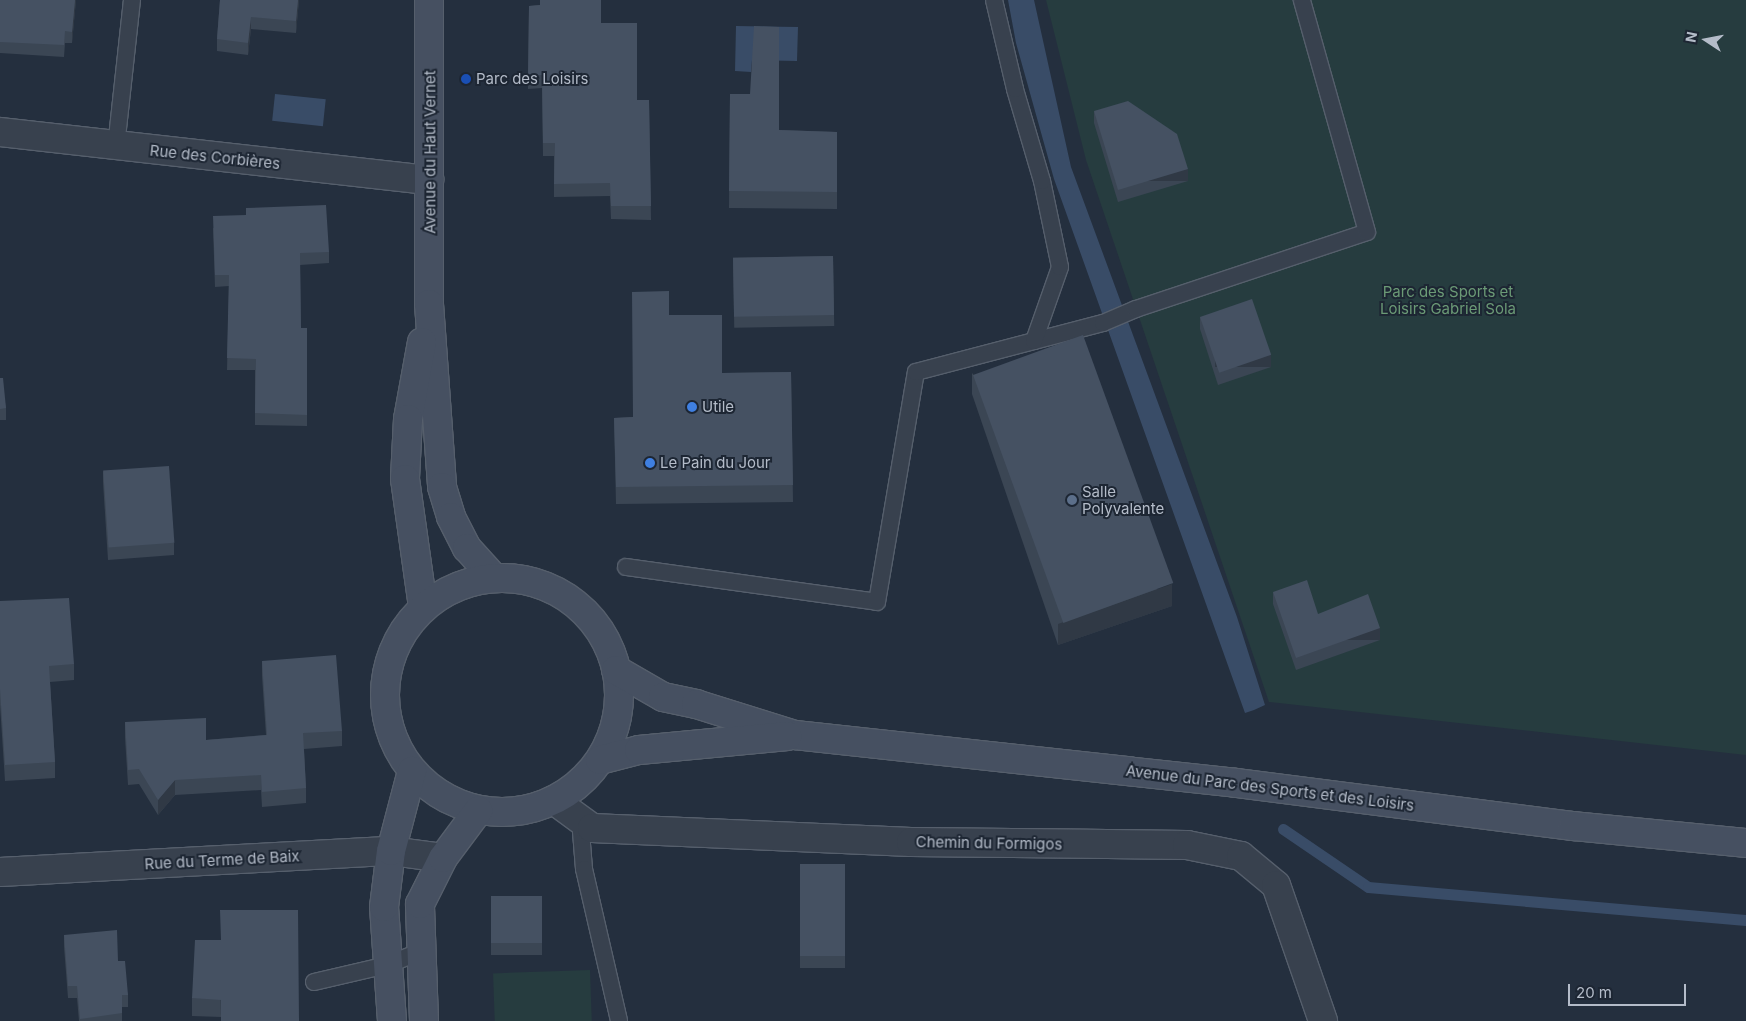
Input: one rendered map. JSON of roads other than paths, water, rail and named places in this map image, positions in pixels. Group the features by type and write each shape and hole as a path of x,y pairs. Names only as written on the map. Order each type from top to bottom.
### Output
{"main road":[{"name":"Avenue du Haut Vernet","path":"429,0 428,304 442,487 452,518 467,548 494,578"},
{"name":"Avenue du Haut Vernet","path":"423,608 407,508 405,479 408,419 428,304"},
{"path":"494,578 535,582 558,592 579,606 598,627 616,670 620,701 614,732 600,760 580,784 555,801 518,812 478,811 442,797 412,771 393,740 384,705 387,670 400,636 423,608 456,587 494,578"},
{"name":"Avenue du Parc des Sports et des Loisirs","path":"616,670 663,697 696,704 795,734 1236,782 1573,826 1746,843"},
{"name":"Avenue du Parc des Sports et des Loisirs","path":"600,760 640,750 690,748 795,734"},
{"path":"392,1021 384,906 390,851 412,771"},
{"path":"424,1021 420,904 443,858 478,811"}],"street":[{"name":"Rue des Corbières","path":"0,132 116,147 429,180"},
{"name":"Chemin du Formigos","path":"555,801 592,828 910,842 1187,845 1241,856 1276,885 1323,1021"},
{"name":"Rue du Terme de Baix","path":"0,872 390,851 443,858"}],"lane":[{"path":"116,147 132,0"},
{"path":"994,0 1015,89 1042,181 1060,267 1034,341"},
{"path":"626,566 877,602 916,372 1102,323 1136,309 1367,232 1302,0"},
{"path":"580,819 584,869 619,1021"},
{"path":"314,982 387,965 422,950"}],"water":[{"path":"1008,0 1034,0 1071,167 1237,617 1265,705 1254,710 1245,713 1054,179 1016,43"},
{"path":"736,26 798,27 797,61 752,60 751,72 735,71"},
{"path":"275,94 326,99 323,126 272,121"}],"waterway":[{"path":"1283,829 1368,887 1746,920"}],"place":[{"name":"Parc des Loisirs","path":"466,79"},
{"name":"Utile","path":"692,407"},
{"name":"Le Pain du Jour","path":"650,463"},
{"name":"Salle Polyvalente","path":"1072,500"}],"park label":[{"name":"Parc des Sports et Loisirs Gabriel Sola","path":"1448,300"}]}
